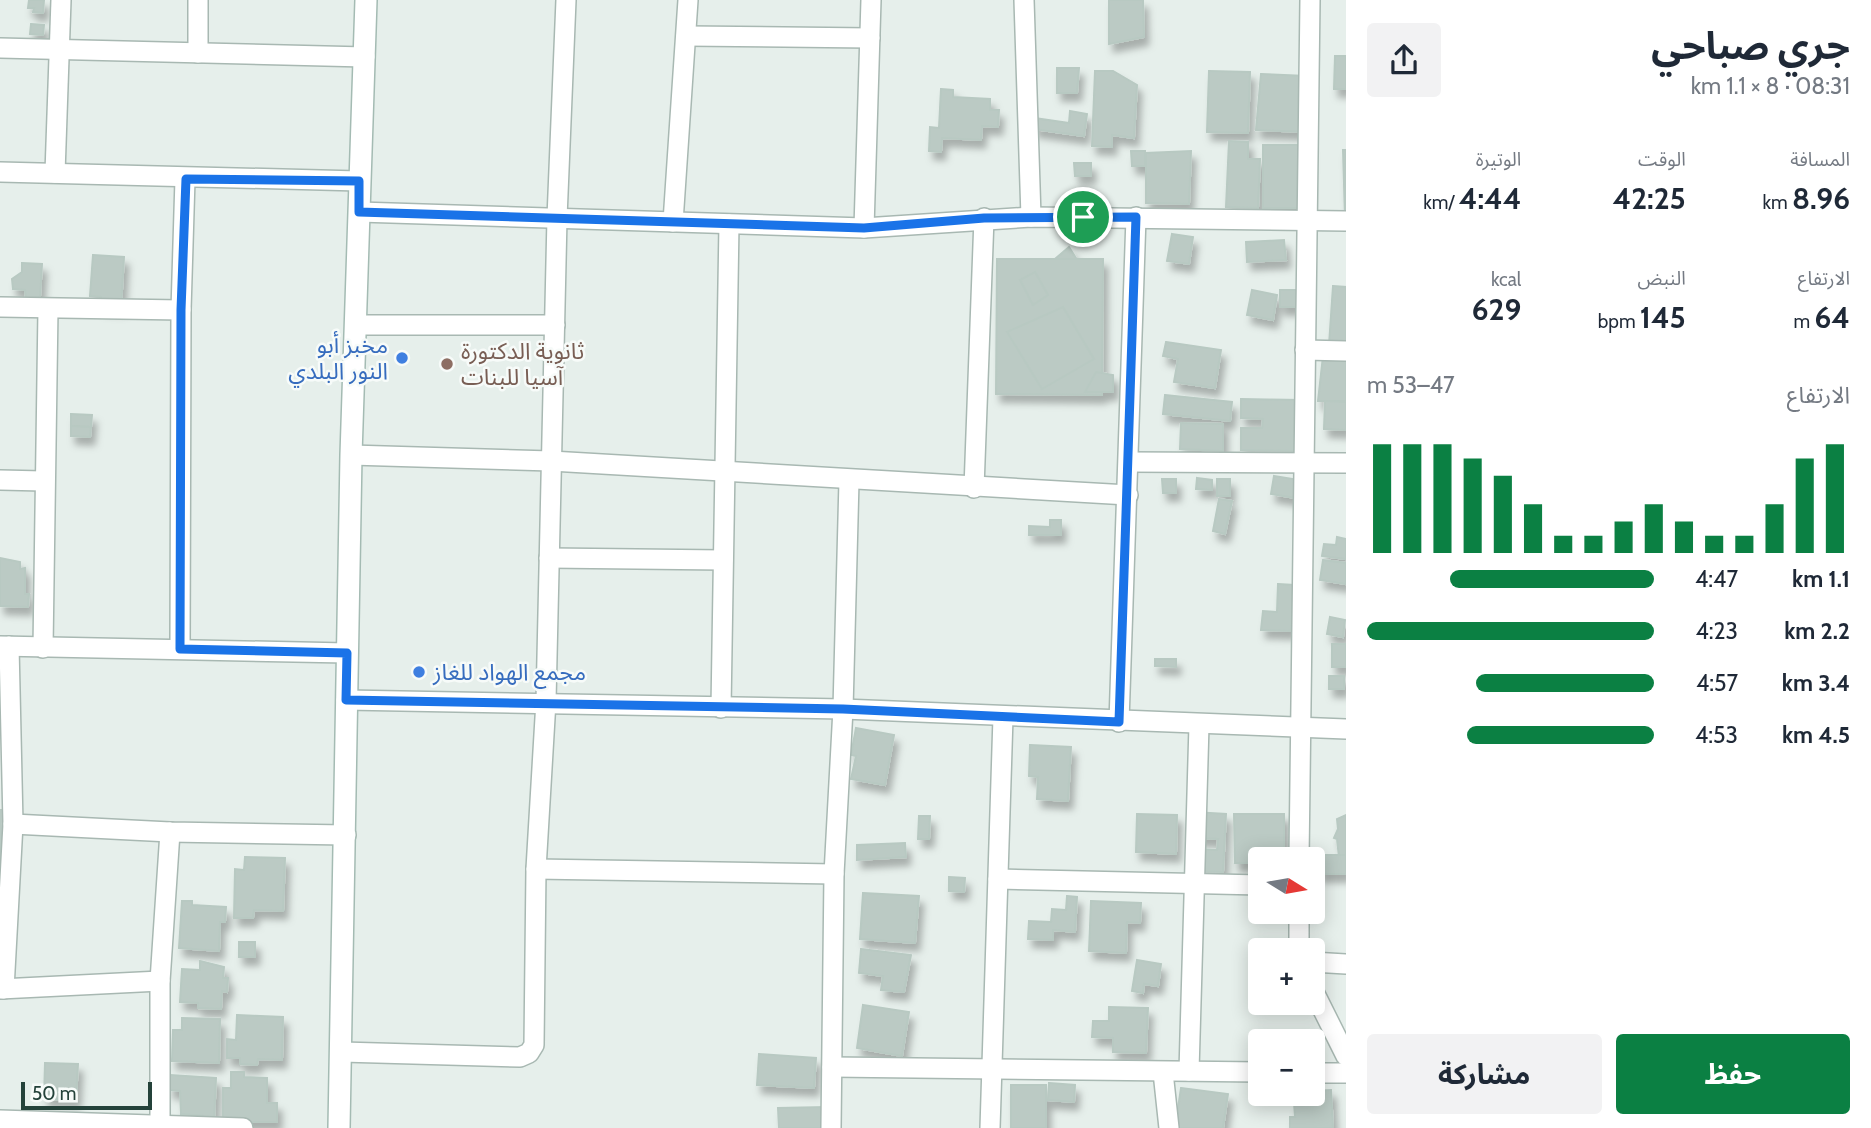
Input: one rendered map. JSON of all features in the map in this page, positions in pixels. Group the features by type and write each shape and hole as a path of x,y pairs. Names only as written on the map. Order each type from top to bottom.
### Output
{"street":[{"path":"55,173 61,0"},
{"path":"198,0 198,53"},
{"path":"338,1128 342,1052 351,455 366,0"},
{"path":"342,1052 520,1057 529,1053 534,1045 536,869 546,701 557,218 566,0"},
{"path":"673,222 688,0"},
{"path":"864,228 871,0"},
{"path":"1024,0 1031,218"},
{"path":"1299,847 1310,0"},
{"path":"686,36 870,38"},
{"path":"0,48 365,57"},
{"path":"0,172 186,179 359,181"},
{"path":"180,649 181,310 186,179"},
{"path":"359,212 864,228 984,218 1136,217 1346,222"},
{"path":"1119,722 1136,217"},
{"path":"974,488 984,218"},
{"path":"721,708 729,224"},
{"path":"0,307 181,310"},
{"path":"43,648 43,481 48,309"},
{"path":"355,325 555,325"},
{"path":"1305,350 1346,351"},
{"path":"351,455 551,461 849,481 1128,495"},
{"path":"1129,462 1346,463"},
{"path":"0,480 43,481"},
{"path":"831,1128 834,874 843,709 849,481"},
{"path":"549,558 723,560"},
{"path":"160,981 2,989 13,824 4,646 347,653"},
{"path":"346,700 546,701 721,708 843,709 1199,726 1346,729"},
{"path":"990,1128 1003,717"},
{"path":"1189,1071 1199,726"},
{"path":"13,824 170,832 346,835"},
{"path":"160,1126 160,981 170,832"},
{"path":"536,869 834,874"},
{"path":"998,879 1248,885"},
{"path":"1325,963 1346,964"},
{"path":"1325,1014 1346,1056"},
{"path":"832,1067 1248,1072"},
{"path":"1163,1072 1169,1128"},
{"path":"1325,1073 1346,1073"},
{"path":"0,1119 20,1124 243,1128"}],"building":[{"path":"29,0 44,0 43,13 33,12 34,8 28,8"},
{"path":"1109,0 1143,0 1144,37 1109,44"},
{"path":"31,24 44,25 43,35 30,34"},
{"path":"1335,56 1346,56 1346,89 1334,89"},
{"path":"1057,68 1079,68 1077,93 1057,93"},
{"path":"1095,71 1113,71 1137,85 1134,138 1112,135 1112,147 1092,146"},
{"path":"1209,71 1250,72 1248,133 1207,132"},
{"path":"1261,74 1306,76 1305,132 1256,130"},
{"path":"941,89 953,90 953,97 990,99 990,110 999,110 998,127 982,126 981,140 942,138 941,152 929,151 930,127 939,128"},
{"path":"1070,111 1087,114 1084,136 1033,129 1034,118 1069,123"},
{"path":"1229,141 1248,142 1248,159 1260,159 1258,208 1226,207"},
{"path":"1263,145 1307,145 1306,208 1263,208"},
{"path":"1343,150 1346,150 1345,218"},
{"path":"1131,151 1145,151 1145,166 1132,166"},
{"path":"1191,151 1189,204 1146,203 1146,153"},
{"path":"1074,163 1091,163 1091,176 1075,176"},
{"path":"1172,234 1193,237 1189,264 1167,261"},
{"path":"1284,240 1286,260 1247,262 1246,242"},
{"path":"1069,247 1086,274 1071,282 1055,259"},
{"path":"93,255 124,257 121,307 101,306 101,297 90,296"},
{"path":"997,259 1103,259 1102,395 996,394"},
{"path":"22,263 42,264 40,297 26,300 25,290 13,289 12,279 22,272"},
{"path":"1035,272 1048,295 1033,305 1020,280"},
{"path":"1333,286 1346,287 1346,345 1329,345"},
{"path":"1252,290 1277,295 1273,320 1247,315"},
{"path":"1280,290 1298,290 1298,307 1280,307"},
{"path":"1063,307 1094,359 1042,389 1007,332"},
{"path":"1166,342 1221,350 1215,388 1174,382 1178,359 1163,356"},
{"path":"1323,356 1346,357 1346,401 1318,401"},
{"path":"1096,372 1113,375 1113,392 1085,392"},
{"path":"1165,395 1232,402 1230,421 1163,414"},
{"path":"1241,399 1301,400 1300,451 1241,450 1241,428 1262,428 1263,419 1241,418"},
{"path":"1325,401 1346,402 1346,430 1324,429"},
{"path":"71,414 92,415 91,427 71,426"},
{"path":"1181,423 1223,424 1223,451 1180,449"},
{"path":"71,426 91,427 90,437 71,436"},
{"path":"1274,476 1299,480 1296,498 1271,494"},
{"path":"1197,478 1212,480 1212,490 1196,489"},
{"path":"1162,479 1176,479 1176,493 1163,493"},
{"path":"1217,479 1230,479 1230,496 1217,496"},
{"path":"1219,499 1232,501 1225,534 1213,531"},
{"path":"1050,520 1061,520 1061,535 1029,535 1029,526 1050,527"},
{"path":"1337,537 1346,539 1346,559 1322,556 1324,544 1336,545"},
{"path":"0,558 20,562 20,569 25,568 28,607 0,606"},
{"path":"1323,560 1346,563 1346,584 1320,580"},
{"path":"1278,584 1294,585 1291,631 1261,630 1263,611 1277,612"},
{"path":"1330,617 1345,620 1343,637 1327,634"},
{"path":"1332,644 1346,644 1346,667 1332,667"},
{"path":"1155,659 1176,659 1176,667 1155,666"},
{"path":"1329,676 1344,676 1344,689 1329,689"},
{"path":"856,728 894,735 885,785 851,779 856,756 851,755"},
{"path":"1030,745 1071,747 1068,801 1037,799 1038,777 1029,776"},
{"path":"0,810 6,810 4,861 0,861"},
{"path":"1193,812 1226,814 1223,872 1196,871 1198,849 1217,850 1218,839 1191,838"},
{"path":"1137,814 1177,815 1176,854 1136,852"},
{"path":"1234,814 1284,814 1284,847 1248,847 1248,863 1235,863"},
{"path":"1346,815 1346,857 1339,857 1337,839 1334,838 1338,829 1337,819"},
{"path":"919,816 930,816 929,839 918,839"},
{"path":"905,843 906,857 857,860 857,845"},
{"path":"1325,855 1346,855 1346,874 1325,874"},
{"path":"245,857 285,858 283,911 254,910 253,918 234,918 235,869 244,870"},
{"path":"949,877 965,878 964,892 949,891"},
{"path":"863,893 919,896 915,943 860,939"},
{"path":"1067,896 1077,897 1075,932 1053,930 1053,940 1028,939 1029,921 1051,922 1052,909 1066,910"},
{"path":"182,901 192,901 192,905 226,907 225,922 220,922 219,951 179,948"},
{"path":"1091,901 1141,903 1140,923 1127,922 1126,953 1089,951"},
{"path":"239,942 255,942 255,957 239,957"},
{"path":"861,949 911,955 904,992 881,990 883,976 859,973"},
{"path":"1137,960 1161,964 1158,986 1144,984 1143,993 1132,991"},
{"path":"200,961 224,967 223,978 228,978 227,992 222,991 221,1009 198,1008 198,1003 180,1002 182,969 200,970"},
{"path":"863,1005 909,1012 902,1056 857,1048"},
{"path":"1109,1007 1148,1008 1146,1053 1113,1052 1113,1038 1092,1037 1093,1021 1109,1021"},
{"path":"237,1015 283,1017 282,1060 258,1059 257,1065 240,1064 240,1058 227,1058 227,1039 236,1040"},
{"path":"182,1018 220,1019 219,1063 172,1061 173,1030 182,1030"},
{"path":"759,1054 816,1058 814,1088 757,1085"},
{"path":"45,1063 78,1064 76,1100 44,1099"},
{"path":"231,1072 244,1072 244,1077 267,1078 267,1103 277,1103 277,1122 223,1122 223,1088 231,1088"},
{"path":"170,1075 216,1078 214,1122 202,1121 203,1116 181,1114 180,1091 169,1090"},
{"path":"1049,1083 1075,1085 1074,1102 1048,1100"},
{"path":"1011,1085 1046,1085 1046,1128 1011,1128"},
{"path":"1181,1088 1228,1094 1223,1128 1175,1128"},
{"path":"1325,1090 1331,1090 1333,1128 1290,1128 1290,1117 1295,1117 1294,1106 1325,1106"},
{"path":"826,1107 826,1128 779,1128 778,1108"}],"place":[{"name":"مخبز أبو النور البلدي","path":"402,358"},
{"name":"ثانوية الدكتورة آسيا للبنات","path":"447,364"},
{"name":"مجمع الهواد للغاز","path":"419,672"}],"route":[{"path":"186,179 359,181 359,212 864,228 984,218 1083,217 1136,217 1119,722 843,709 721,708 546,701 346,700 347,653 180,649 181,310 186,179"}]}
